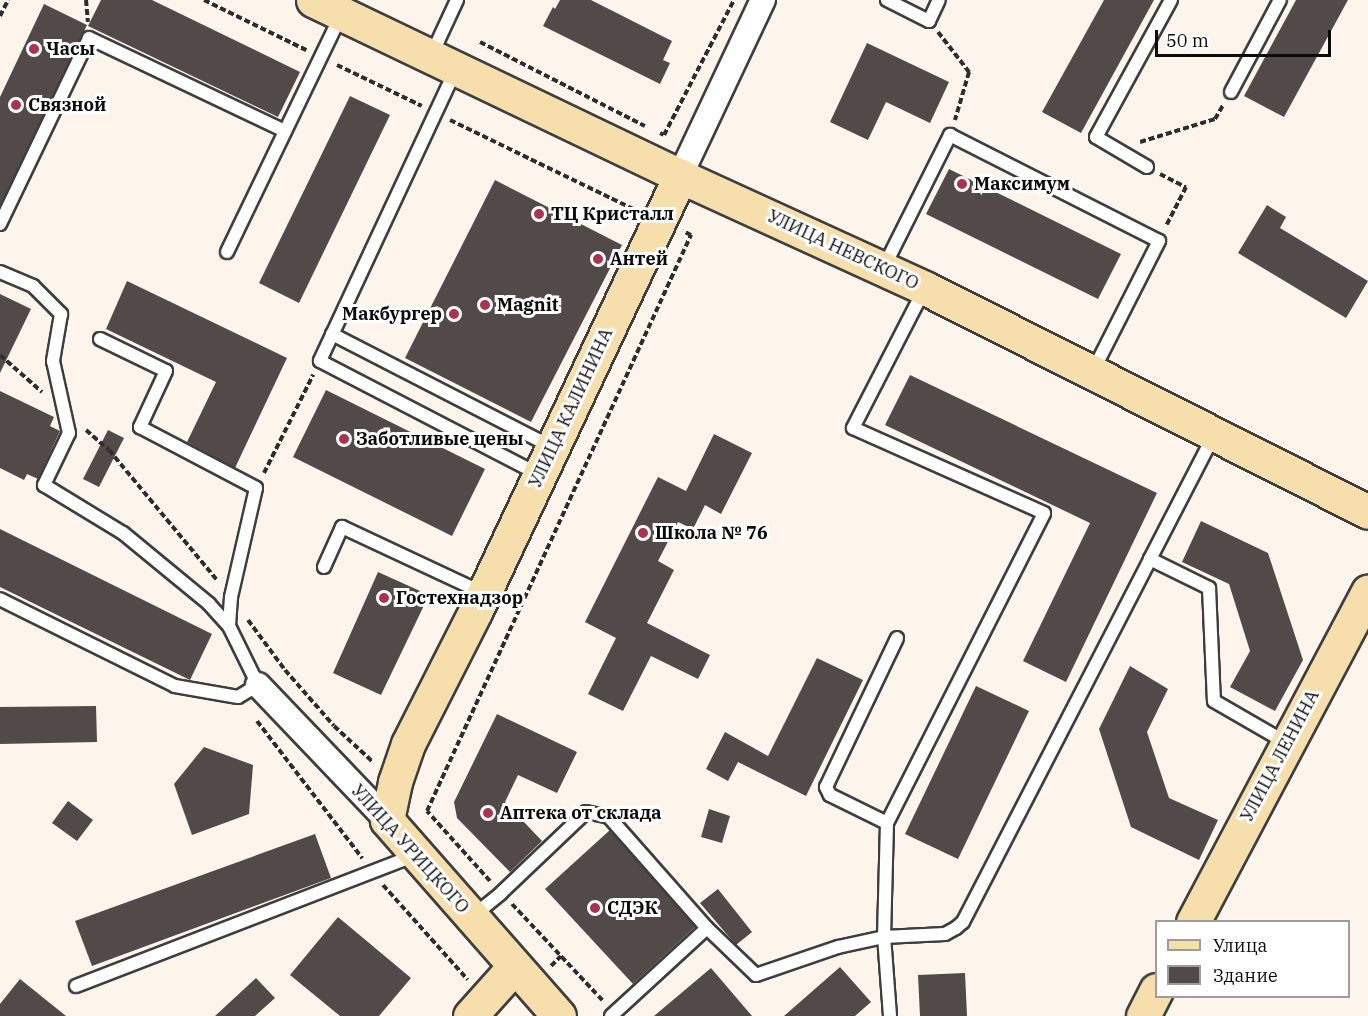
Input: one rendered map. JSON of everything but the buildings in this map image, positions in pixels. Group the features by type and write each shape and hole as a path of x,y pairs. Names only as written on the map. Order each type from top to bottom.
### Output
{"street":[{"name":"УЛИЦА КАЛИНИНА","path":"387,820 395,782 408,744 484,593 764,0"},
{"name":"УЛИЦА НЕВСКОГО","path":"327,7 680,176 925,288 1368,512"},
{"name":"УЛИЦА ЛЕНИНА","path":"1194,920 1368,591"},
{"name":"УЛИЦА УРИЦКОГО","path":"258,686 387,820 559,1016"},
{"path":"470,1016 514,967"},
{"path":"1143,1016 1155,992"}],"lane":[{"path":"457,0 444,63 320,361 546,461"},
{"path":"887,0 929,21 939,0"},
{"path":"1147,167 1096,137 1171,0"},
{"path":"1232,92 1280,0"},
{"path":"227,252 285,131 327,7"},
{"path":"0,224 89,38 285,131"},
{"path":"883,268 951,135 1159,241 1092,373"},
{"path":"0,272 33,286 62,314 53,361 69,433 44,485 123,532 209,604 229,626 258,686 238,697 175,686 0,599"},
{"path":"890,1016 884,937 887,824 1044,513 853,429 925,288"},
{"path":"332,334 546,461"},
{"path":"100,339 166,371 140,427 256,488 231,597 229,626"},
{"path":"472,917 501,893 586,812 609,817 707,928 756,975 838,947 884,937 945,934 963,922 1214,434"},
{"path":"324,567 342,527 484,593"},
{"path":"1150,559 1209,588 1214,701 1287,743"},
{"path":"887,824 830,795 826,787 897,638"},
{"path":"76,986 416,855"},
{"path":"611,1016 707,928"}],"path":[{"path":"0,16 8,0"},
{"path":"480,42 664,135 734,0"},
{"path":"929,21 969,72 951,135"},
{"path":"1117,149 1215,119 1232,92"},
{"path":"1147,167 1186,187 1159,241"},
{"path":"256,488 320,361"}],"place":[{"name":"Часы","path":"34,49"},
{"name":"Связной","path":"16,105"},
{"name":"Максимум","path":"962,184"},
{"name":"ТЦ Кристалл","path":"539,214"},
{"name":"Антей","path":"598,259"},
{"name":"Magnit","path":"485,305"},
{"name":"Макбургер","path":"454,314"},
{"name":"Заботливые цены","path":"344,439"},
{"name":"Школа № 76","path":"643,533"},
{"name":"Гостехнадзор","path":"384,598"},
{"name":"Аптека от склада","path":"488,813"},
{"name":"СДЭК","path":"595,908"}]}
